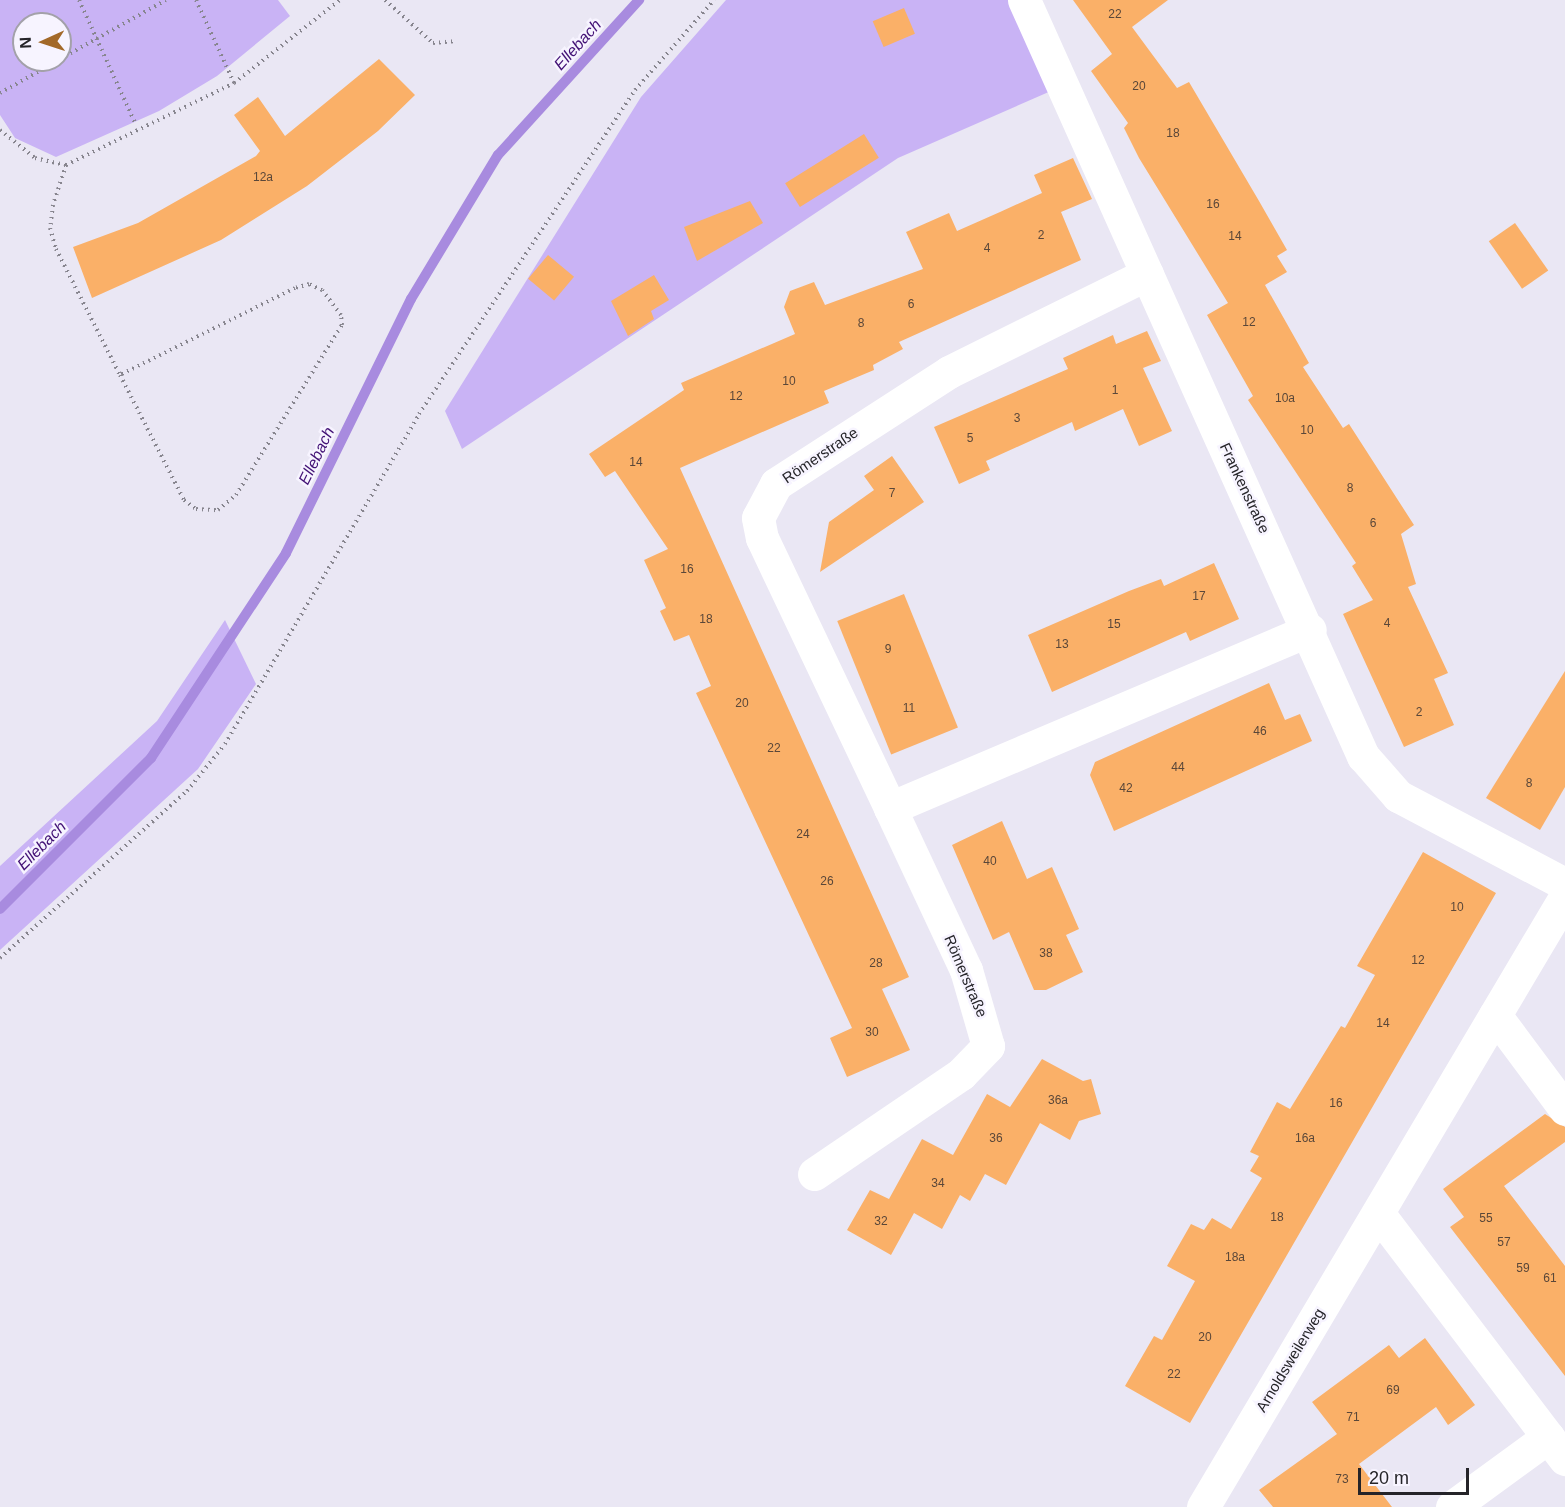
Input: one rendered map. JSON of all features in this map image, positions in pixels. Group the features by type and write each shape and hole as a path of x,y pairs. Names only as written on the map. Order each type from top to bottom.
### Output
{"street":[{"name":"Frankenstraße","path":"1024,0 1310,630 1363,756 1381,782 1565,884"},
{"name":"Römerstraße","path":"814,1174 961,1074 988,1046 966,970 762,538 758,519 763,503 776,484 940,377 1147,274"},
{"path":"890,808 1310,630"},
{"name":"Arnoldsweilerweg","path":"1203,1507 1565,897"},
{"path":"1495,1016 1565,1109"},
{"path":"1378,1214 1556,1448 1452,1507"}],"path":[{"path":"79,0 99,34 136,125"},
{"path":"72,52 99,34 166,0"},
{"path":"196,0 234,83"},
{"path":"0,130 35,159 66,165 234,83 340,0"},
{"path":"385,0 433,43 454,41"},
{"path":"0,958 187,791 225,744 419,414 635,90 714,0"},
{"path":"0,93 38,72"},
{"path":"66,165 50,228 120,375 184,500 196,509 218,510 236,495 342,325 341,315 322,290 295,288 120,375"}],"shaded area":[{"path":"0,0 278,0 290,16 217,76 159,111 56,157 15,138 0,115"},
{"path":"726,0 1017,0 1051,91 898,158 462,449 445,411 641,97"},
{"path":"225,620 256,684 198,769 0,950 0,866 157,721"}],"building":[{"path":"1073,0 1168,0 1132,27 1177,88 1189,82 1287,250 1277,256 1287,272 1265,285 1309,363 1303,367 1343,428 1349,424 1414,525 1401,534 1416,584 1408,587 1448,673 1434,679 1454,725 1404,747 1343,614 1373,600 1352,566 1356,563 1248,400 1253,396 1207,315 1228,303 1139,158 1124,128 1128,123 1091,71 1112,54"},
{"path":"904,8 915,34 884,47 873,21"},
{"path":"379,59 415,95 378,131 307,186 221,240 92,298 73,247 138,223 256,156 260,151 234,115 258,97 285,136"},
{"path":"864,134 879,158 800,207 785,183"},
{"path":"1073,158 1092,199 1061,212 1081,260 899,342 903,349 873,365 874,370 824,391 829,403 680,468 909,977 882,989 910,1050 847,1077 830,1038 852,1028 696,693 711,686 689,635 674,641 660,611 666,608 644,560 668,549 615,471 605,477 589,454 684,390 681,383 795,334 784,307 790,291 814,282 825,305 923,269 906,232 949,213 957,231 1000,212 1042,193 1034,175"},
{"path":"750,201 763,223 697,261 684,227"},
{"path":"1515,223 1548,271 1522,289 1489,241"},
{"path":"548,255 574,277 554,301 528,279"},
{"path":"654,275 669,300 651,311 654,319 628,336 611,301"},
{"path":"1147,331 1161,361 1143,368 1172,431 1139,446 1123,409 1075,431 1072,422 986,461 990,470 959,484 934,427 1068,369 1063,358 1113,335 1116,344"},
{"path":"892,456 924,502 820,572 829,522 874,490 864,476"},
{"path":"1214,563 1239,619 1190,641 1186,632 1052,692 1028,635 1129,591 1161,579 1164,586"},
{"path":"904,594 958,728 891,754 837,621"},
{"path":"1565,671 1565,787 1540,830 1486,798"},
{"path":"1269,683 1285,720 1300,714 1312,741 1114,831 1090,775 1095,762"},
{"path":"1002,821 1027,879 1052,867 1079,929 1066,935 1083,972 1046,990 1034,990 1009,932 993,940 952,845"},
{"path":"1423,852 1496,893 1190,1423 1125,1386 1154,1336 1162,1340 1195,1281 1167,1266 1191,1224 1204,1230 1212,1218 1231,1229 1262,1178 1250,1171 1259,1156 1250,1152 1277,1102 1290,1109 1341,1026 1345,1028 1375,975 1357,966"},
{"path":"1042,1059 1083,1081 1091,1079 1101,1114 1079,1121 1070,1140 1040,1123 1006,1185 985,1174 970,1201 960,1195 942,1229 914,1213 891,1255 847,1230 870,1190 889,1199 922,1139 953,1155 987,1094 1010,1107"},
{"path":"1545,1114 1565,1127 1565,1142 1504,1186 1565,1266 1565,1376 1450,1227 1464,1217 1443,1189"},
{"path":"1425,1338 1475,1405 1448,1425 1436,1407 1359,1464 1392,1507 1273,1507 1259,1490 1337,1434 1312,1402 1389,1345 1399,1358"}],"waterway":[{"name":"Ellebach","path":"0,909 151,758 286,553 411,299 498,155 639,0"}]}
